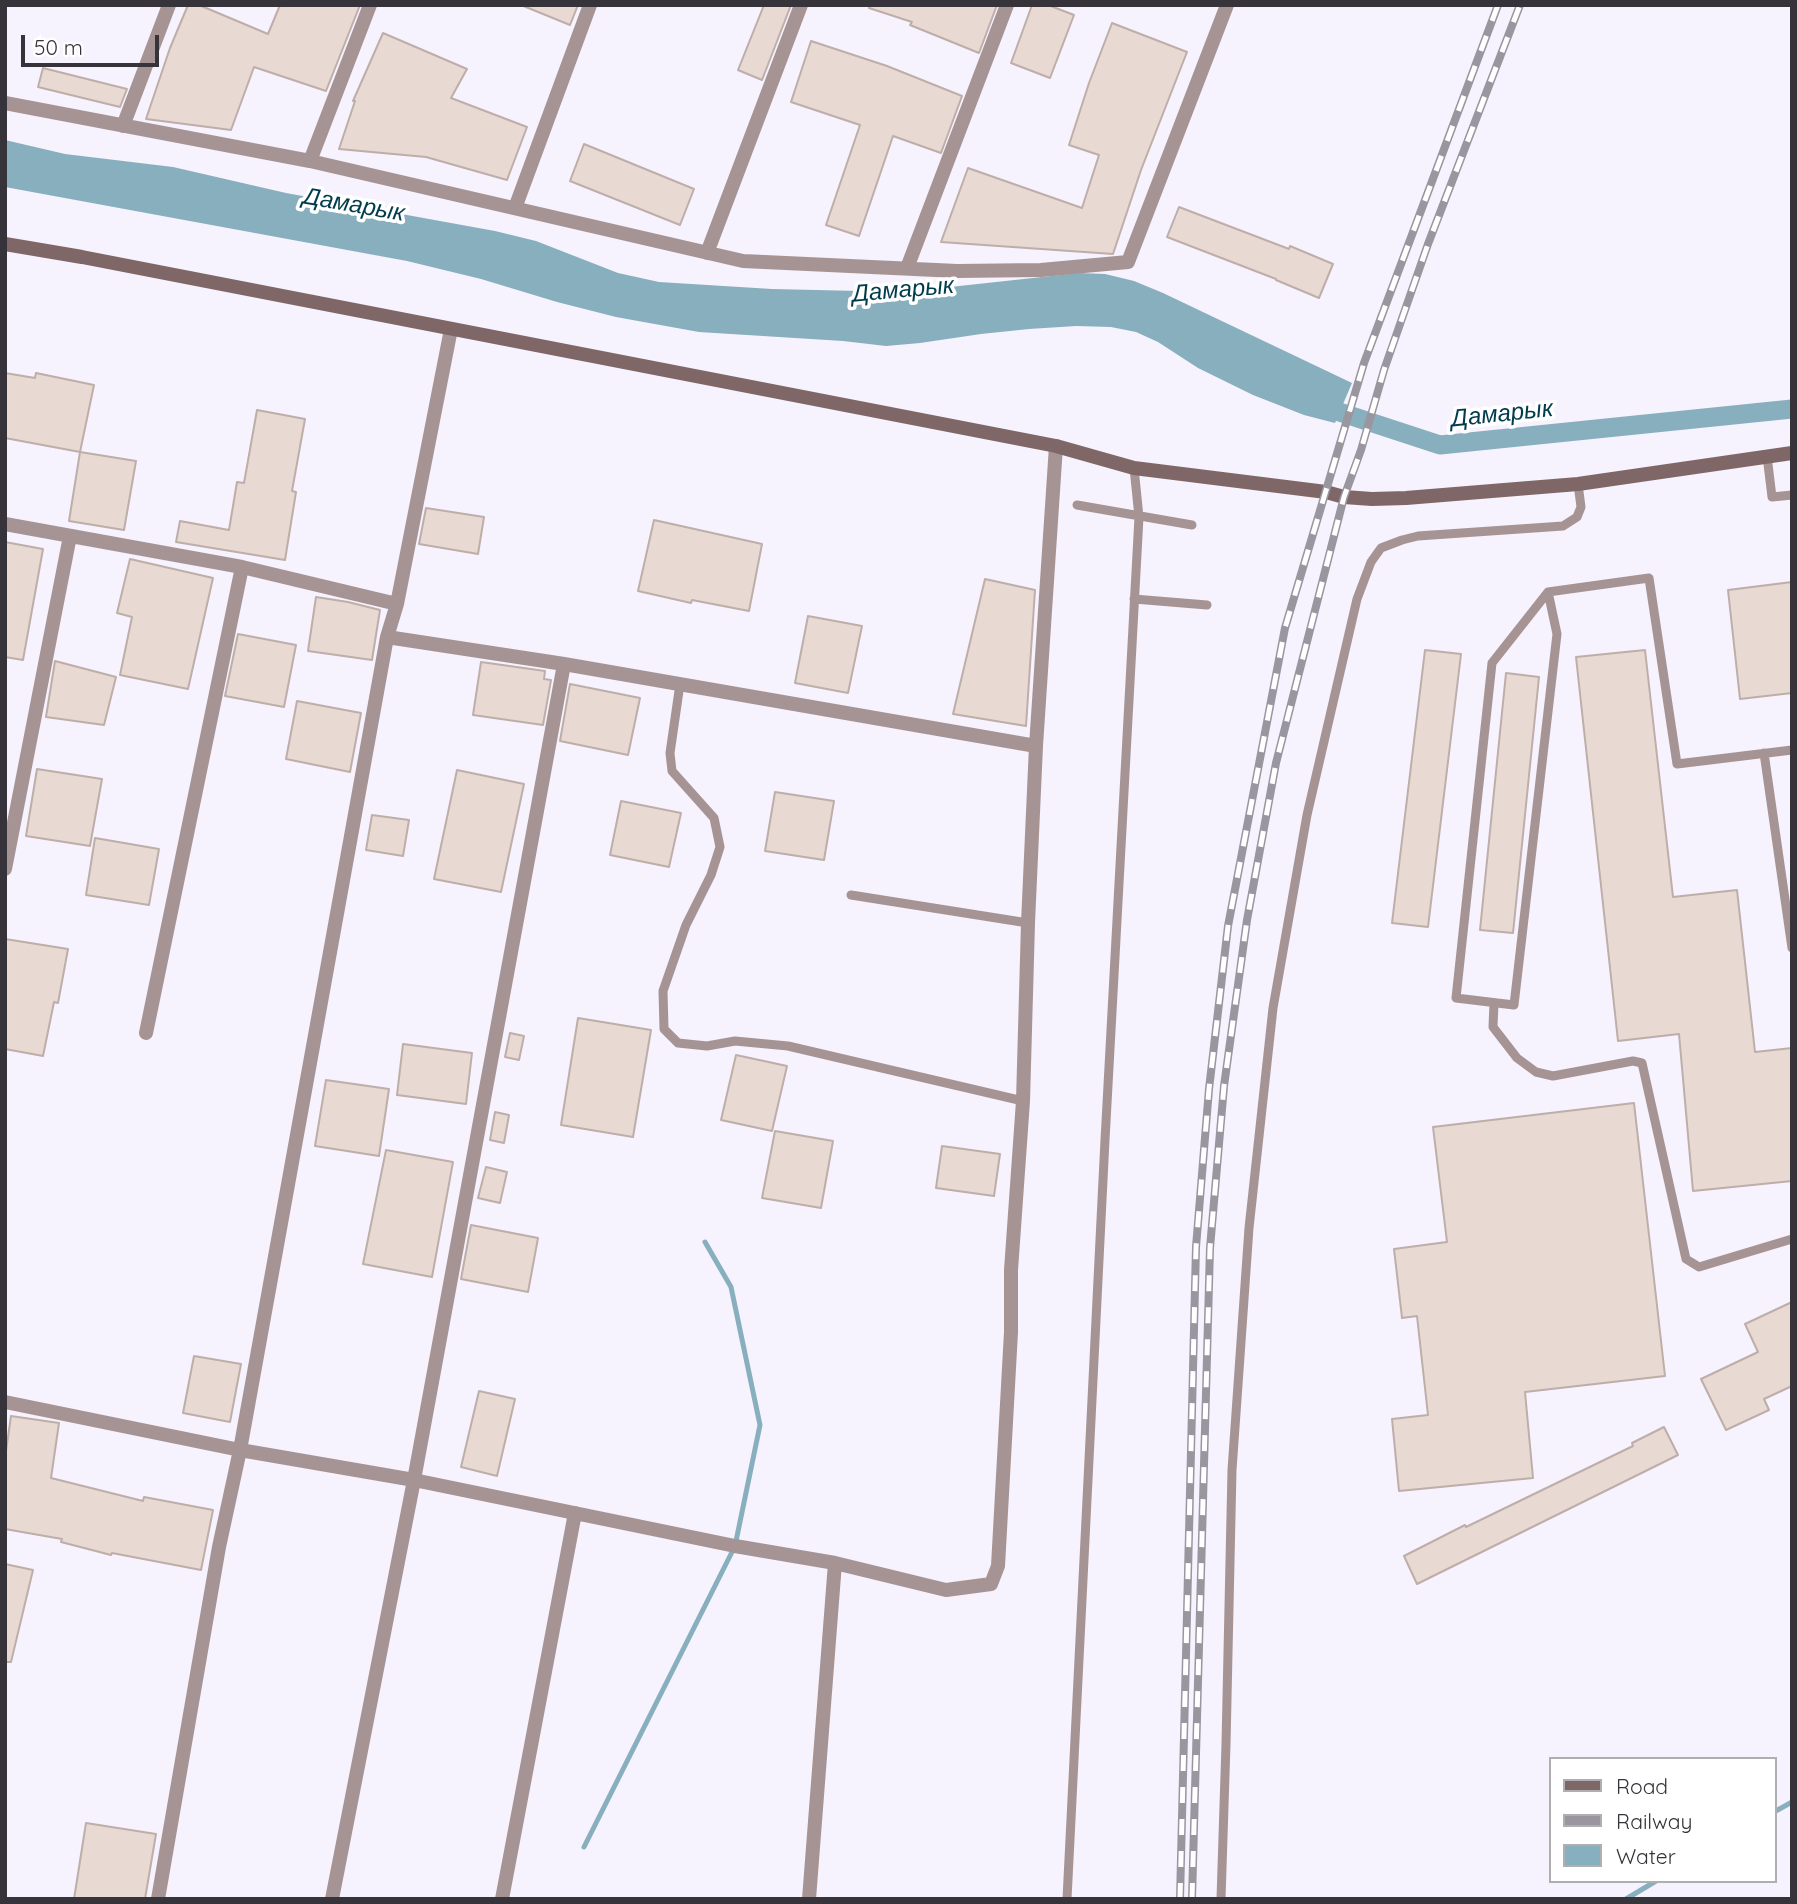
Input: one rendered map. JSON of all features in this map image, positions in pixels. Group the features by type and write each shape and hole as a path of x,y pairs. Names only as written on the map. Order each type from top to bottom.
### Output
{"main road":[{"path":"5,244 1056,446 1134,468 1372,499 1578,484 1792,453"}],"street":[{"path":"123,126 169,5"},
{"path":"310,162 370,5"},
{"path":"514,208 590,5"},
{"path":"707,253 801,5"},
{"path":"907,268 1007,5"},
{"path":"5,103 310,162 743,261 957,271 1041,270 1128,262 1227,5"},
{"path":"158,1899 219,1547 240,1450 387,637 397,604 451,329"},
{"path":"5,1402 240,1450 414,1480 735,1546 835,1563 946,1590 991,1584 998,1566 1011,1332 1011,1270 1023,1101 1036,746 1056,446"},
{"path":"5,524 242,567 397,604"},
{"path":"5,869 70,536"},
{"path":"145,1033 242,567"},
{"path":"387,637 564,664 1036,746"},
{"path":"332,1899 414,1480 564,664"},
{"path":"502,1899 575,1513"},
{"path":"809,1899 835,1563"}],"lane":[{"path":"1767,456 1772,497 1792,495"},
{"path":"1067,1899 1139,517 1134,468"},
{"path":"1221,1899 1232,1470 1252,1201 1273,1008 1307,815 1357,599 1371,562 1381,548 1418,536 1563,526 1577,517 1581,507 1578,484"},
{"path":"1077,505 1192,525"},
{"path":"1548,593 1558,634 1514,1005 1456,998 1492,663 1548,593 1649,578 1677,764 1792,750"},
{"path":"1134,599 1207,604"},
{"path":"680,684 670,753 672,771 714,818 720,847 711,875 686,925 663,991 664,1029 678,1043 707,1046 735,1041 788,1046 1023,1101"},
{"path":"1765,753 1792,948"},
{"path":"851,895 1028,923"},
{"path":"1494,1003 1493,1027 1517,1058 1536,1072 1553,1076 1633,1061 1642,1063 1686,1259 1699,1267 1792,1239"}],"water":[{"path":"5,140 65,154 173,167 286,193 495,231 536,241 618,273 659,282 772,289 904,292 1079,273 1105,274 1134,281 1163,293 1352,383 1335,423 1304,415 1253,395 1198,368 1158,342 1136,332 1111,327 1029,329 886,346 699,332 616,317 407,261 5,187"}],"building":[{"path":"188,5 199,5 268,34 280,5 360,5 326,91 254,67 231,130 146,119"},
{"path":"521,5 578,5 570,25"},
{"path":"764,5 791,5 762,80 738,70"},
{"path":"870,5 997,5 979,53 910,25 912,22 869,8"},
{"path":"1032,5 1048,5 1074,15 1050,78 1011,63"},
{"path":"1112,23 1187,52 1141,170 1113,254 941,242 968,168 1082,208 1099,155 1069,145"},
{"path":"383,33 467,69 451,98 527,127 507,180 426,157 339,149 353,101"},
{"path":"811,41 887,66 962,96 941,153 893,136 859,236 826,225 860,125 791,102"},
{"path":"43,68 127,89 120,107 38,87"},
{"path":"584,144 694,189 680,225 570,181"},
{"path":"1179,207 1333,264 1319,298 1167,237"},
{"path":"5,373 35,378 36,373 94,385 80,452 5,438"},
{"path":"257,410 305,419 292,491 296,492 285,560 176,542 180,521 229,530 237,482 244,483"},
{"path":"80,452 136,461 124,530 69,521"},
{"path":"426,508 484,517 478,554 419,544"},
{"path":"654,520 762,544 749,611 692,600 691,603 638,591"},
{"path":"5,542 43,549 23,660 5,657"},
{"path":"130,559 213,578 188,689 120,675 132,617 117,613"},
{"path":"985,579 1035,590 1026,726 953,714"},
{"path":"1792,582 1792,693 1740,699 1728,590"},
{"path":"316,597 380,610 372,660 308,651"},
{"path":"808,616 862,626 848,693 795,683"},
{"path":"238,634 296,645 284,707 225,696"},
{"path":"1425,650 1461,654 1428,927 1392,923"},
{"path":"1645,650 1673,897 1737,890 1755,1052 1792,1048 1792,1181 1693,1191 1679,1034 1618,1041 1576,657"},
{"path":"55,661 116,677 104,725 46,717"},
{"path":"481,662 545,671 544,679 551,680 543,725 473,715"},
{"path":"1506,673 1539,677 1513,933 1480,930"},
{"path":"570,684 640,698 628,755 560,741"},
{"path":"297,701 361,713 350,772 286,759"},
{"path":"37,769 102,779 90,846 26,836"},
{"path":"457,770 524,784 501,892 434,879"},
{"path":"775,792 834,801 824,860 765,851"},
{"path":"621,801 681,813 669,867 610,855"},
{"path":"372,815 409,820 403,856 366,850"},
{"path":"95,838 159,849 149,905 86,895"},
{"path":"5,939 68,949 58,1003 54,1002 43,1056 5,1049"},
{"path":"578,1018 651,1030 633,1137 561,1125"},
{"path":"510,1033 524,1036 519,1060 505,1057"},
{"path":"403,1044 472,1053 466,1104 397,1095"},
{"path":"736,1055 787,1066 772,1131 721,1120"},
{"path":"326,1080 389,1089 379,1156 315,1146"},
{"path":"1634,1103 1665,1376 1525,1392 1533,1478 1399,1491 1392,1419 1428,1415 1417,1316 1402,1318 1394,1249 1447,1242 1433,1127"},
{"path":"495,1112 509,1115 504,1143 490,1140"},
{"path":"775,1131 833,1141 821,1208 762,1198"},
{"path":"942,1146 1000,1154 994,1196 936,1188"},
{"path":"386,1150 453,1162 432,1277 363,1264"},
{"path":"486,1167 507,1172 500,1203 478,1198"},
{"path":"471,1225 538,1238 528,1292 461,1279"},
{"path":"1792,1302 1792,1386 1764,1399 1769,1410 1726,1430 1701,1379 1758,1352 1745,1324"},
{"path":"194,1356 241,1364 230,1422 183,1413"},
{"path":"479,1391 515,1399 497,1476 461,1467"},
{"path":"11,1416 59,1423 51,1478 143,1501 144,1497 213,1510 201,1570 112,1553 111,1555 61,1542 62,1539 5,1529 5,1458"},
{"path":"1664,1427 1678,1455 1417,1584 1404,1556 1633,1446 1632,1443"},
{"path":"5,1564 33,1570 11,1662 5,1662"},
{"path":"86,1823 156,1834 145,1899 74,1899"}],"waterway":[{"name":"Дамарык","path":"1318,405 1440,445 1792,409"},
{"path":"584,1847 735,1546 760,1425 731,1287 705,1242"},
{"path":"1776,1811 1792,1802"},
{"path":"1626,1899 1653,1883"}],"railway":[{"path":"1180,1899 1196,1247 1209,1089 1228,926 1285,628 1364,363 1498,5"},
{"path":"1192,1899 1210,1248 1224,1086 1247,920 1276,763 1344,497 1428,244 1520,5"}]}
